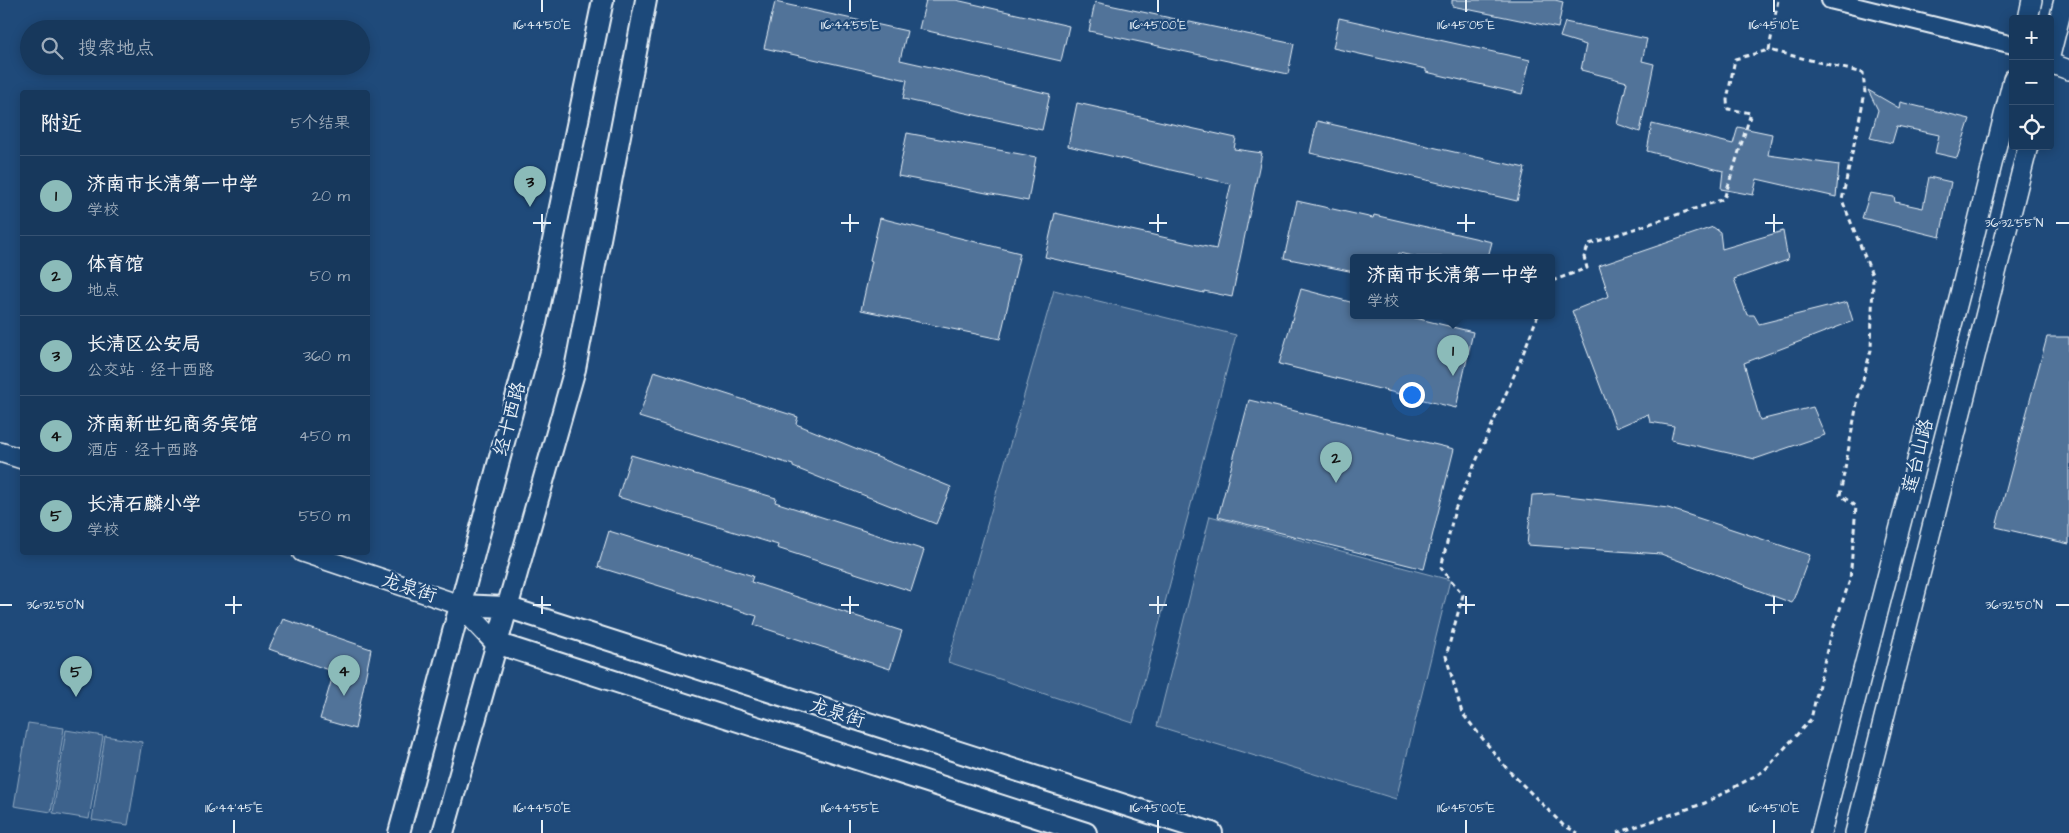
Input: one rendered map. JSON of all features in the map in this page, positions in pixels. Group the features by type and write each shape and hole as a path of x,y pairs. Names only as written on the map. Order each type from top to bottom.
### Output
{"main road":[{"name":"经十西路","path":"399,833 536,323 603,0"},
{"path":"444,833 574,369 646,0"},
{"path":"2029,15 2032,0"},
{"path":"2064,0 2055,52 2069,70"},
{"name":"莲台山路","path":"1821,833 1960,294 2009,95"},
{"name":"莲台山路","path":"1855,833 2027,150"},
{"path":"0,452 20,458"},
{"name":"龙泉街","path":"311,555 460,605 506,607 1212,833"},
{"name":"龙泉街","path":"460,605 496,643 1086,833"}],"street":[{"path":"1830,0 2009,44"}],"path":[{"path":"1769,50 1778,0"},
{"path":"1555,281 1587,268 1584,257 1590,244 1724,199 1751,112 1728,109 1726,100 1735,59 1769,50 1863,73 1864,93 1842,200 1873,278 1871,350 1858,398 1840,495 1856,506 1850,580 1829,641 1811,719 1764,771 1706,803 1617,833"},
{"path":"1536,319 1519,364 1455,509 1441,568 1463,595 1446,656 1462,713 1508,770 1563,825 1578,833"}],"shaded area":[{"path":"1054,290 1236,335 1133,723 948,662"},
{"path":"1210,516 1450,580 1396,799 1157,726"},
{"path":"28,723 64,728 51,812 14,806"},
{"path":"66,730 103,736 89,819 53,813"},
{"path":"105,736 142,742 128,825 92,820"}],"building":[{"path":"926,0 956,0 1069,26 1061,61 919,29"},
{"path":"1452,0 1555,0 1563,2 1558,28 1452,6"},
{"path":"775,2 907,31 900,60 1050,94 1042,130 903,99 907,80 764,48"},
{"path":"1095,2 1294,44 1288,74 1089,31"},
{"path":"1339,18 1530,60 1522,94 1426,72 1426,69 1333,48"},
{"path":"1565,22 1647,39 1642,61 1654,64 1640,132 1617,124 1627,82 1581,70 1586,45 1560,37"},
{"path":"1868,90 1899,108 1900,102 1970,119 1957,158 1935,153 1939,135 1897,126 1892,143 1870,138 1878,110"},
{"path":"1077,103 1236,138 1234,149 1262,153 1232,297 1204,291 1204,293 1045,257 1055,213 1216,249 1231,184 1068,146"},
{"path":"1317,121 1525,168 1517,201 1310,153"},
{"path":"1652,124 1733,144 1738,127 1772,134 1768,155 1839,165 1836,197 1757,179 1753,195 1721,189 1723,171 1647,151"},
{"path":"907,133 1036,157 1028,201 898,176"},
{"path":"1929,177 1951,182 1940,237 1862,218 1870,193 1894,197 1895,202 1923,208"},
{"path":"1297,201 1373,218 1374,215 1492,242 1489,254 1350,254 1350,271 1284,258"},
{"path":"880,218 1020,253 1000,339 861,310"},
{"path":"1713,227 1720,232 1722,249 1783,231 1788,260 1734,279 1747,315 1754,315 1759,324 1847,302 1853,321 1744,363 1760,420 1813,407 1825,435 1755,459 1671,440 1674,426 1650,422 1648,414 1616,428 1572,311 1609,296 1599,266"},
{"path":"1301,289 1350,302 1350,319 1419,319 1473,332 1456,408 1279,364"},
{"path":"2047,337 2069,337 2069,544 1996,527"},
{"path":"654,371 798,417 796,424 951,487 936,524 793,467 793,465 639,417"},
{"path":"1249,400 1454,449 1424,569 1218,517"},
{"path":"631,455 776,498 775,502 924,550 911,591 777,548 778,545 618,497"},
{"path":"1551,494 1668,508 1810,555 1792,603 1661,554 1527,545 1532,495"},
{"path":"609,531 753,576 751,582 902,631 890,669 754,625 757,616 598,567"},
{"path":"283,619 371,649 355,729 320,719 334,672 269,649"}],"place":[{"name":"长清区公安局","path":"530,207"},
{"name":"济南市长清第一中学","path":"1453,376"},
{"name":"体育馆","path":"1336,483"},
{"name":"济南新世纪商务宾馆","path":"344,696"},
{"name":"长清石麟小学","path":"76,697"}]}
